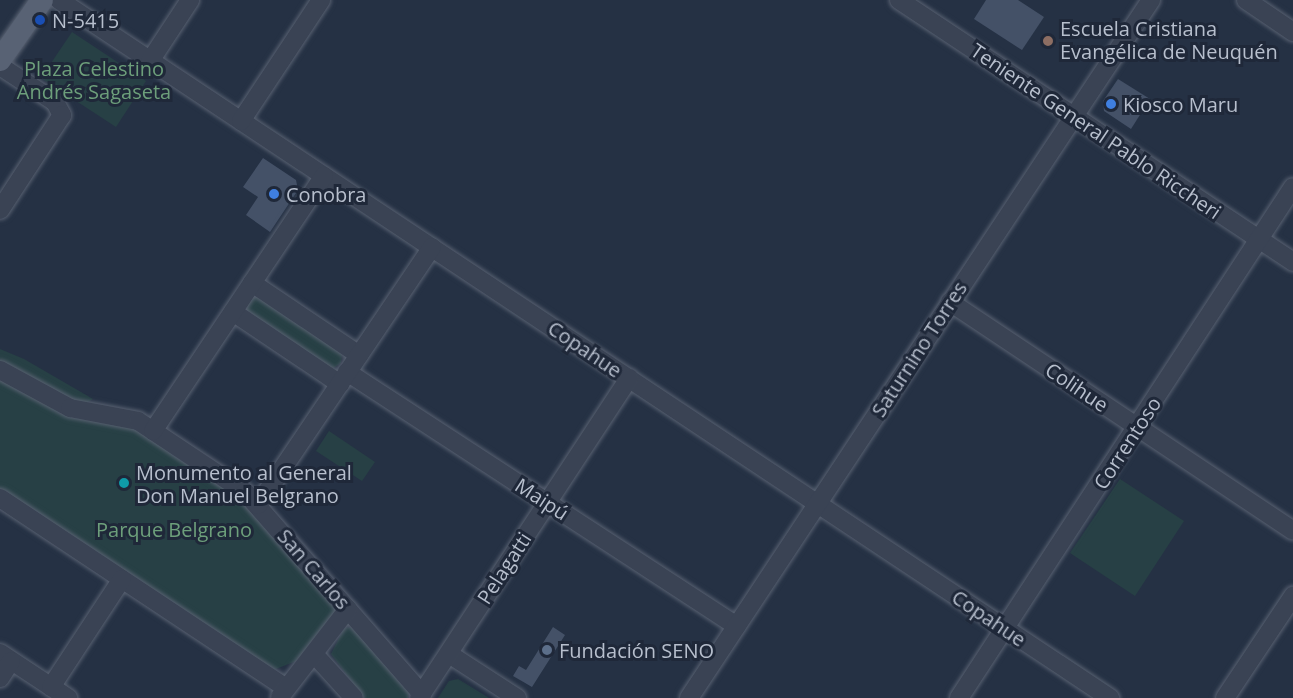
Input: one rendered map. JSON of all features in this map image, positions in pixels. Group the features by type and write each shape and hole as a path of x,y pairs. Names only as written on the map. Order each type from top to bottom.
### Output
{"main road":[{"path":"4,45 42,0"}],"street":[{"name":"Copahue","path":"59,0 1110,698"},
{"path":"150,60 190,0"},
{"path":"241,121 321,0"},
{"name":"Teniente General Pablo Riccheri","path":"898,0 1293,262"},
{"name":"Saturnino Torres","path":"688,698 1151,0"},
{"path":"1246,0 1293,32"},
{"path":"0,66 55,102 62,112 0,210"},
{"path":"153,431 324,176"},
{"name":"Correntoso","path":"959,698 1138,428 1293,187"},
{"path":"258,505 432,247"},
{"path":"252,283 359,355"},
{"name":"Colihue","path":"950,302 1293,531"},
{"name":"Maipú","path":"233,312 547,502 736,626"},
{"name":"San Carlos","path":"0,370 70,408 133,419 240,488 258,505 421,696"},
{"name":"Pelagatti","path":"421,696 629,378"},
{"path":"0,498 122,579 282,693 315,654 348,609"},
{"path":"51,687 122,579"},
{"path":"1225,698 1293,596"},
{"path":"315,654 354,698"},
{"path":"448,654 517,698"},
{"path":"0,678 6,657 68,698"}],"green space":[{"name":"Plaza Celestino Andrés Sagaseta","path":"72,32 146,81 116,127 41,78"},
{"path":"258,296 342,353 341,363 332,369 246,310 251,297"},
{"path":"0,349 24,359 93,399 83,405 0,364"},
{"name":"Parque Belgrano","path":"0,376 126,422 235,491 338,609 299,660 273,670 0,491"},
{"path":"329,431 375,462 362,481 316,451"},
{"path":"1120,479 1184,521 1135,596 1070,553"},
{"path":"352,627 409,691 408,698 364,698 331,654 344,628"},
{"path":"458,679 489,698 438,698 449,681"}],"building":[{"path":"986,0 1018,0 1044,17 1022,50 974,19"},
{"path":"1118,79 1150,99 1131,129 1104,111 1103,101"},
{"name":"Conobra","path":"263,158 296,180 298,190 270,232 246,215 258,197 243,187"},
{"name":"Fundación SENO","path":"553,627 565,635 532,687 513,676 519,666 526,670"}],"place":[{"name":"N-5415","path":"40,20"},
{"name":"Escuela Cristiana Evangélica de Neuquén","path":"1048,41"},
{"name":"Kiosco Maru","path":"1111,104"},
{"name":"Conobra","path":"274,194"},
{"name":"Monumento al General Don Manuel Belgrano","path":"124,483"},
{"name":"Fundación SENO","path":"547,650"}]}
